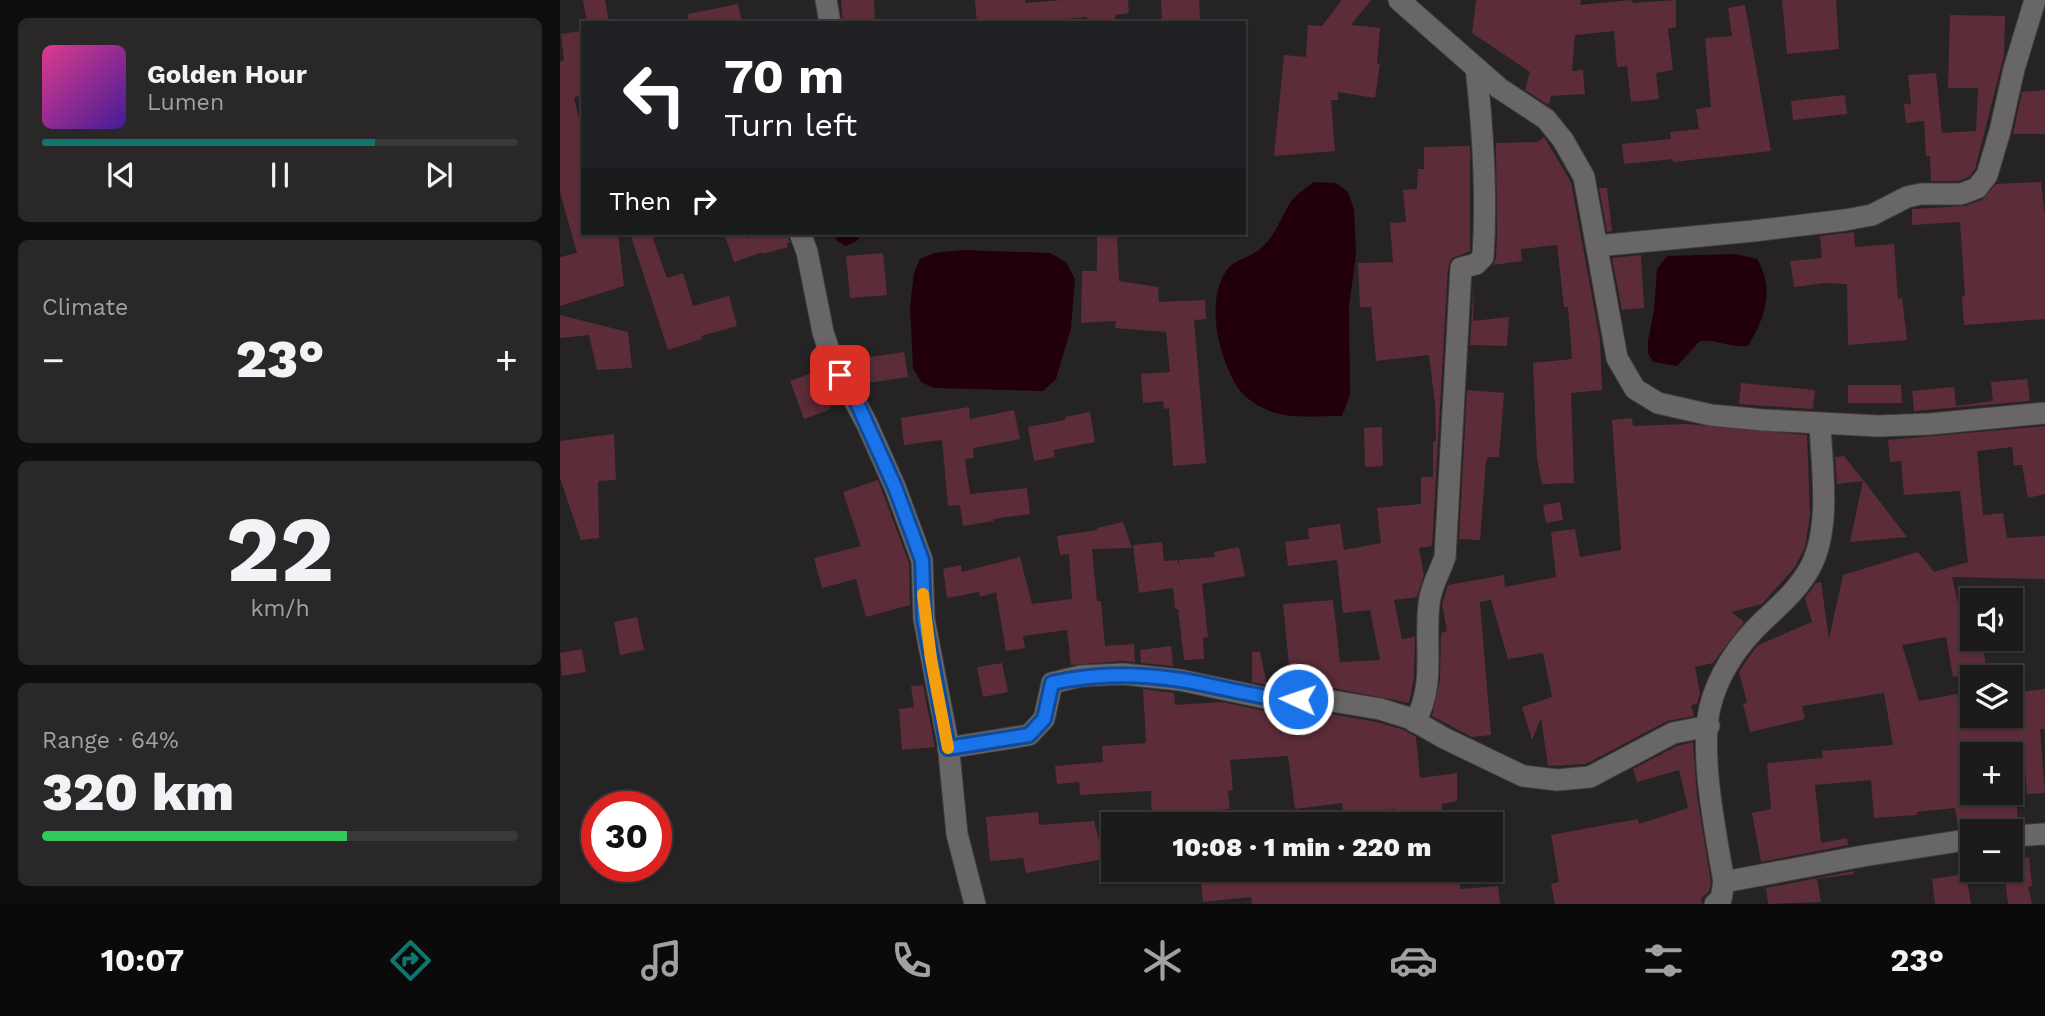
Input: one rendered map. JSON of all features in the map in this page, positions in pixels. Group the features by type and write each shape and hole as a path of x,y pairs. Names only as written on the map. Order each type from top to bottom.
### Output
{"street":[{"path":"827,0 830,21"},
{"path":"1399,0 1499,88 1546,119 1563,140 1584,177 1616,358 1635,389 1658,403 1711,415 1819,425 1930,424 2045,413"},
{"path":"1597,246 1845,220 1872,215 1907,197 1921,194 1961,194 1977,188 1987,175 2035,0"},
{"path":"1415,722 1423,706 1429,680 1429,601 1445,557 1461,268 1476,264 1483,257 1485,228 1481,111 1476,68"},
{"path":"801,235 831,357 858,405 895,487 922,560 924,619 948,748 957,834 975,904"},
{"path":"1714,904 1721,899 1724,882 1709,780 1709,710 1724,672 1741,646 1785,602 1812,564 1820,543 1823,514 1819,425"},
{"path":"948,748 1029,735 1044,719 1052,683 1081,676 1123,674 1181,680 1270,699 1326,700 1380,709 1415,722 1523,776 1557,780 1590,776 1673,733 1709,726"},
{"path":"2023,835 2045,834"},
{"path":"1724,882 1960,841"}],"shaded area":[{"path":"1314,182 1336,183 1348,192 1354,209 1356,254 1349,306 1350,395 1342,416 1289,416 1254,403 1241,392 1231,375 1217,330 1216,299 1226,271 1266,243 1292,200"},
{"path":"835,235 863,235 845,246 836,240"},
{"path":"963,250 1050,253 1066,262 1075,279 1071,328 1056,379 1043,391 934,388 921,382 913,368 910,307 914,273 920,259 934,253"},
{"path":"1735,254 1757,259 1766,281 1763,314 1748,346 1700,341 1677,366 1653,362 1648,353 1648,341 1654,310 1657,269 1667,256"}],"building":[{"path":"583,0 605,0 609,21 587,21"},
{"path":"841,0 874,0 875,21 843,21"},
{"path":"975,0 1025,0 1026,3 1128,0 1129,13 1115,15 1116,21 1087,21 1087,17 1044,21 977,21"},
{"path":"1161,0 1199,0 1200,21 1162,21"},
{"path":"1342,0 1371,0 1351,25 1380,28 1377,64 1380,64 1375,98 1338,92 1338,100 1331,100 1335,151 1274,156 1284,55 1306,57 1308,25 1322,26"},
{"path":"1476,0 1581,0 1580,5 1631,0 1634,3 1676,0 1676,27 1668,29 1673,70 1656,73 1659,99 1631,102 1627,66 1617,67 1614,31 1575,35 1572,71 1583,70 1585,94 1551,96 1549,104 1545,103 1525,90 1530,72 1472,33"},
{"path":"1782,0 1836,0 1839,49 1787,54"},
{"path":"738,4 742,21 689,21 688,14"},
{"path":"1745,5 1771,151 1673,162 1673,159 1624,164 1622,144 1671,139 1670,132 1699,129 1696,109 1711,107 1705,38 1732,36 1728,8"},
{"path":"1950,15 2005,16 2004,55 1975,169 1969,177 1959,181 1931,181 1924,121 1906,123 1904,104 1911,104 1908,75 1936,73 1942,133 1976,131 1978,88 1948,88"},
{"path":"580,31 581,39 581,95 574,98 581,128 581,235 618,235 624,286 560,306 560,257 577,253 560,192 560,62 564,60 561,34"},
{"path":"2045,90 2045,134 2013,134 2022,92"},
{"path":"1845,95 1847,114 1793,120 1791,101"},
{"path":"1544,137 1571,182 1600,340 1602,390 1571,393 1574,483 1542,484 1537,458 1533,363 1572,359 1568,307 1564,307 1557,245 1521,249 1522,261 1493,265 1497,234 1496,143 1538,142"},
{"path":"1470,146 1470,251 1451,259 1448,267 1432,546 1419,548 1424,575 1417,597 1394,600 1402,639 1415,637 1414,677 1409,703 1328,687 1291,686 1283,604 1333,600 1340,662 1380,660 1370,610 1343,613 1337,560 1288,566 1285,542 1309,539 1308,528 1340,524 1344,550 1381,543 1377,508 1421,504 1421,477 1433,477 1433,441 1436,441 1429,355 1376,361 1371,307 1360,307 1358,263 1393,262 1390,223 1406,222 1403,190 1417,189 1418,169 1424,169 1424,147"},
{"path":"2041,182 2045,217 2045,319 1964,325 1962,297 1965,296 1960,222 1912,225 1912,209 1965,206 1982,200 1996,184"},
{"path":"1599,188 1607,188 1612,231 1607,232"},
{"path":"1854,232 1855,247 1894,244 1898,299 1902,298 1907,340 1848,345 1847,284 1825,283 1794,287 1790,261 1822,258 1820,236"},
{"path":"631,235 652,235 667,278 683,273 693,306 729,296 737,326 701,336 702,339 668,350"},
{"path":"725,235 746,235 747,238 758,235 788,235 790,243 787,243 788,247 734,262"},
{"path":"1097,235 1117,235 1119,281 1158,287 1159,302 1205,300 1206,319 1194,320 1206,463 1173,466 1169,408 1164,409 1163,401 1143,403 1141,374 1170,372 1166,332 1115,328 1116,321 1081,323 1082,271 1097,271"},
{"path":"883,253 887,295 850,298 846,256"},
{"path":"1641,255 1644,308 1622,310 1612,258"},
{"path":"1474,278 1473,321 1509,317 1507,346 1470,345"},
{"path":"560,315 628,332 632,368 597,370 589,335 560,338"},
{"path":"904,352 908,377 860,384 849,360"},
{"path":"817,371 831,409 804,419 790,381"},
{"path":"2027,379 2030,401 1914,411 1912,391 1954,387 1956,406 1993,401 1991,382"},
{"path":"1741,383 1815,390 1813,409 1739,404"},
{"path":"1848,385 1901,385 1902,403 1848,403"},
{"path":"1467,390 1504,393 1499,457 1488,457 1486,461 1480,540 1459,539"},
{"path":"969,407 970,419 1014,410 1020,439 973,448 974,458 965,459 970,494 1027,488 1030,514 963,526 960,505 948,506 942,440 904,445 901,418"},
{"path":"1090,412 1095,442 1053,450 1055,457 1034,461 1028,427"},
{"path":"1632,418 1633,426 1686,424 1807,435 1810,515 1805,547 1795,567 1762,604 1731,612 1744,622 1713,663 1695,667 1700,693 1697,704 1691,705 1694,716 1667,721 1586,764 1548,766 1541,718 1532,740 1522,707 1552,697 1543,653 1508,659 1491,600 1480,602 1491,735 1472,737 1432,716 1440,680 1441,633 1447,631 1442,604 1448,585 1504,575 1505,587 1556,577 1551,532 1575,529 1580,557 1621,550 1612,420"},
{"path":"2045,426 2045,494 2028,498 2022,465 2014,465 2012,447 1977,451 1983,515 2003,513 2007,538 2045,536 2045,579 1952,577 1960,613 1960,651 1983,651 1986,665 1960,665 1960,676 1953,677 1946,637 1902,645 1919,701 1957,694 1960,728 2023,728 2023,692 2045,689 2045,729 2040,729 2045,793 2027,794 2023,742 1960,742 1960,805 2017,805 2018,819 1960,819 1958,828 1955,808 1917,812 1917,815 1874,818 1871,780 1815,785 1821,843 1847,838 1848,845 1761,862 1752,813 1771,809 1767,763 1823,758 1822,751 1893,745 1884,693 1802,706 1805,719 1750,732 1743,704 1747,703 1739,672 1748,658 1758,645 1812,622 1805,598 1816,583 1821,582 1829,639 1843,575 1918,552 1934,572 1968,562 1960,491 1904,495 1901,461 1890,462 1888,440"},
{"path":"1382,427 1383,466 1365,467 1364,428"},
{"path":"614,434 616,480 598,481 599,538 581,540 560,478 560,441"},
{"path":"1844,456 1907,537 1850,542 1863,481 1837,484 1835,457"},
{"path":"878,480 909,563 910,605 866,617 856,579 822,588 814,558 861,546 843,492"},
{"path":"1560,502 1563,520 1546,523 1543,505"},
{"path":"1123,522 1132,548 1092,549 1105,646 1134,644 1135,662 1071,665 1067,630 1023,636 1025,648 1006,651 996,592 980,597 979,592 947,598 943,569 961,565 962,572 1020,557 1032,604 1072,599 1069,554 1060,555 1057,536 1097,530"},
{"path":"1162,542 1164,561 1177,560 1180,568 1179,560 1215,557 1214,552 1239,547 1245,576 1202,584 1208,637 1203,638 1204,659 1184,660 1173,588 1139,593 1133,545"},
{"path":"637,617 644,650 620,655 614,622"},
{"path":"1171,646 1173,666 1141,663 1140,650"},
{"path":"582,649 586,672 562,676 560,653"},
{"path":"1252,652 1260,652 1267,685 1252,682"},
{"path":"1002,663 1008,692 983,697 977,667"},
{"path":"923,685 935,747 902,750 899,709 914,707 911,686"},
{"path":"1143,689 1174,693 1175,705 1222,702 1270,712 1325,713 1377,722 1404,730 1416,737 1420,778 1457,773 1457,801 1442,804 1442,812 1395,812 1395,809 1343,812 1342,803 1295,809 1288,756 1230,760 1233,790 1228,791 1230,809 1152,812 1151,791 1080,795 1079,782 1057,784 1055,766 1103,762 1102,746 1146,743"},
{"path":"1693,742 1697,796 1711,882 1709,892 1701,898 1702,904 1555,904 1551,884 1559,882 1551,835 1638,819 1639,824 1688,808 1679,770 1637,782 1633,769 1677,746"},
{"path":"1038,812 1039,825 1094,821 1101,848 1101,860 1026,873 1023,858 990,861 986,817"},
{"path":"2029,857 2032,886 2028,887 2032,904 2008,904 2005,882 2023,882 2023,858"},
{"path":"1854,871 1854,874 1817,879 1821,902 1768,904 1766,888"},
{"path":"1960,875 1960,882 1967,882 1971,904 1935,904 1932,879"},
{"path":"1201,882 1460,882 1460,889 1498,886 1500,904 1252,904 1251,897 1203,902"}],"slow traffic":[{"path":"923,594 924,619 948,748"}],"route":[{"path":"840,375 858,405 895,487 922,560 924,619 948,748 1029,735 1044,719 1052,683 1081,676 1123,674 1181,680 1270,699 1298,699"}]}
